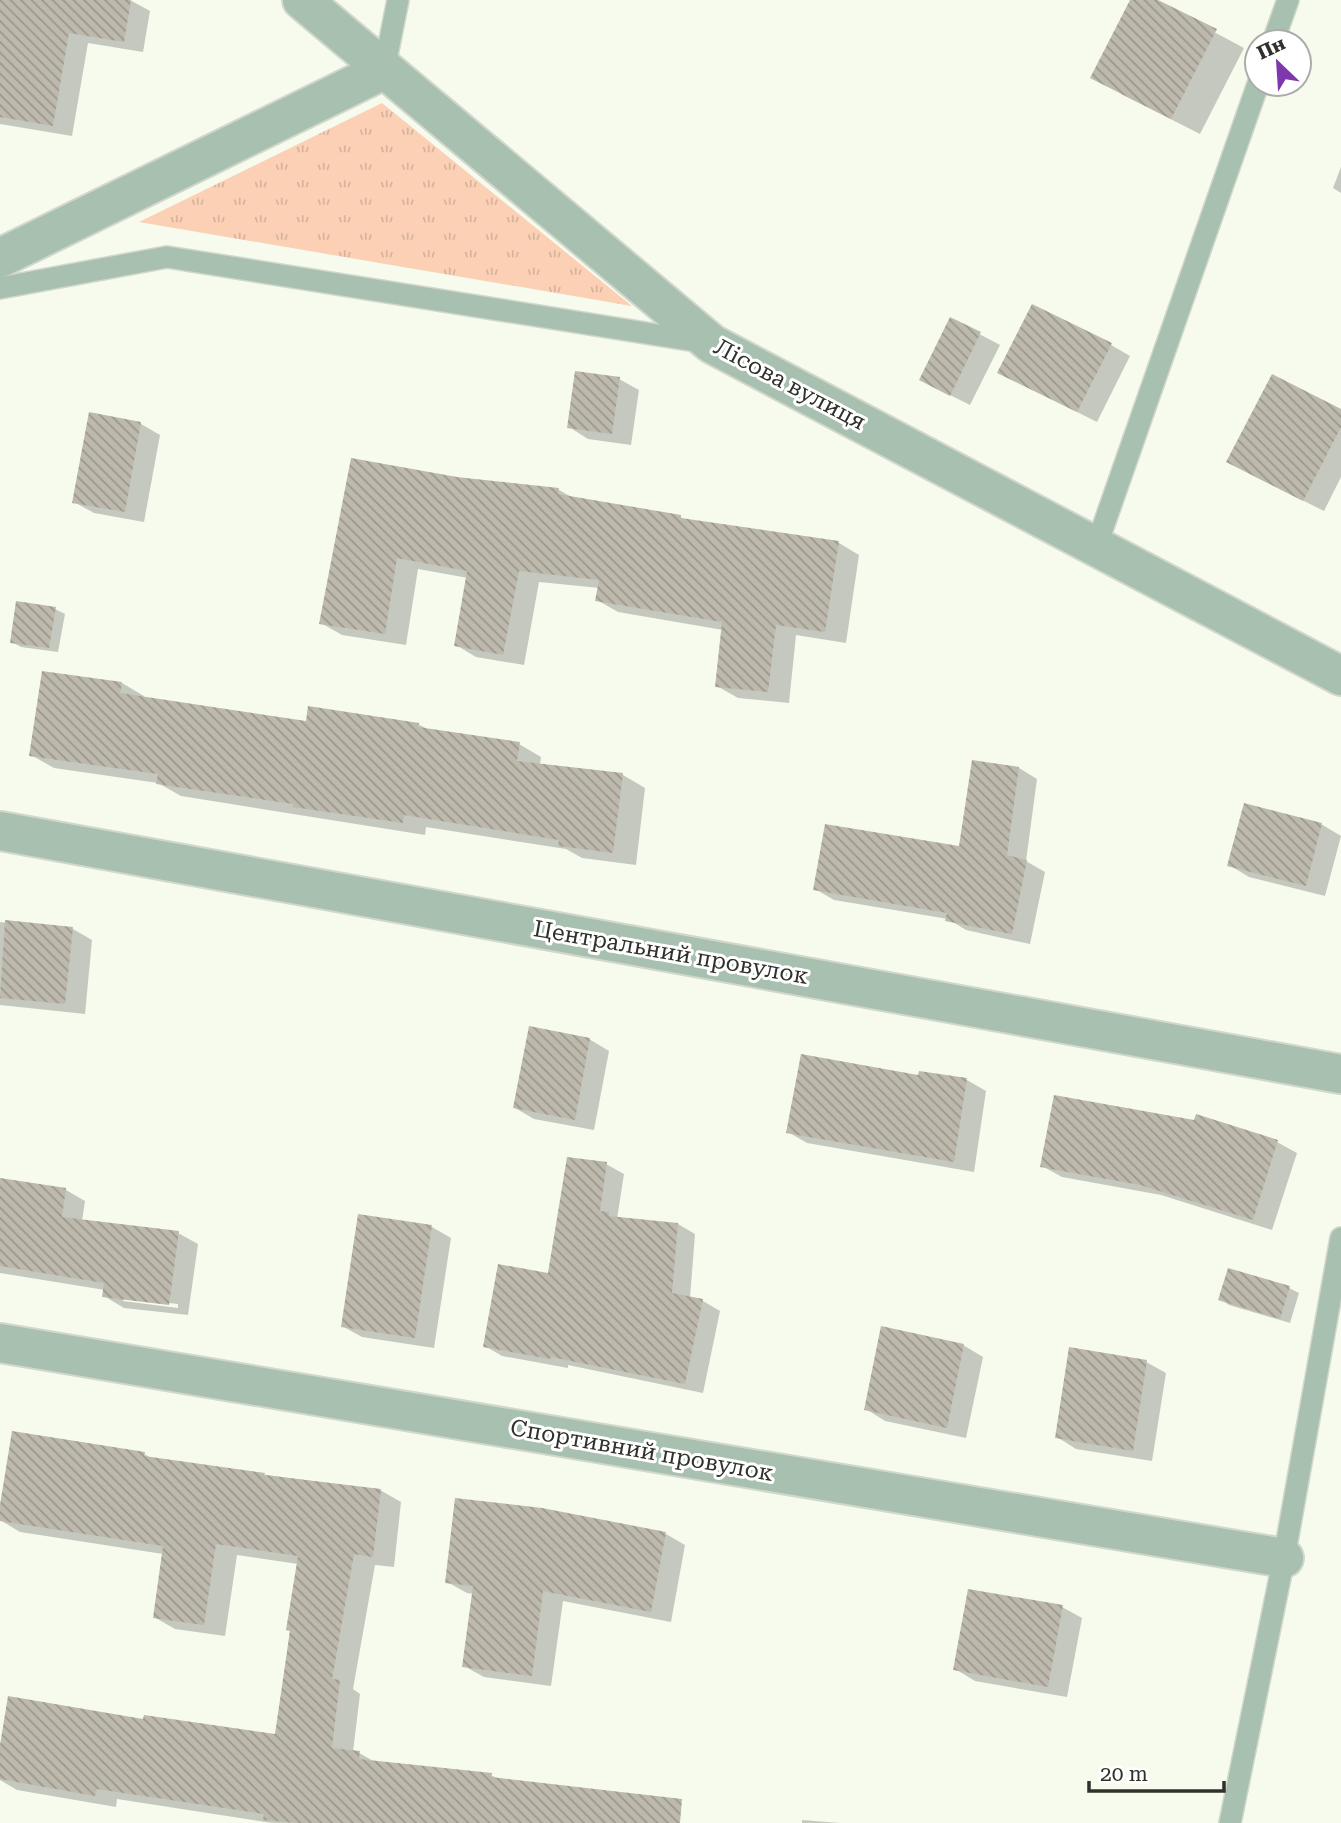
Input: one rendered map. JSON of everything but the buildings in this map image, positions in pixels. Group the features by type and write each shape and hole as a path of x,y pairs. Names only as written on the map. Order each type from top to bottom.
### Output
{"street":[{"name":"Лісова вулиця","path":"302,0 712,344 1341,676"},
{"path":"0,258 384,70"},
{"name":"Центральний провулок","path":"0,831 1341,1073"},
{"name":"Спортивний провулок","path":"0,1343 1284,1558"}],"lane":[{"path":"384,70 398,0"},
{"path":"1278,28 1288,0"},
{"path":"1096,547 1253,98"},
{"path":"0,288 167,257 712,344"},
{"path":"1230,1823 1284,1558 1341,1238"}],"green space":[{"path":"382,103 632,306 139,222"}]}
